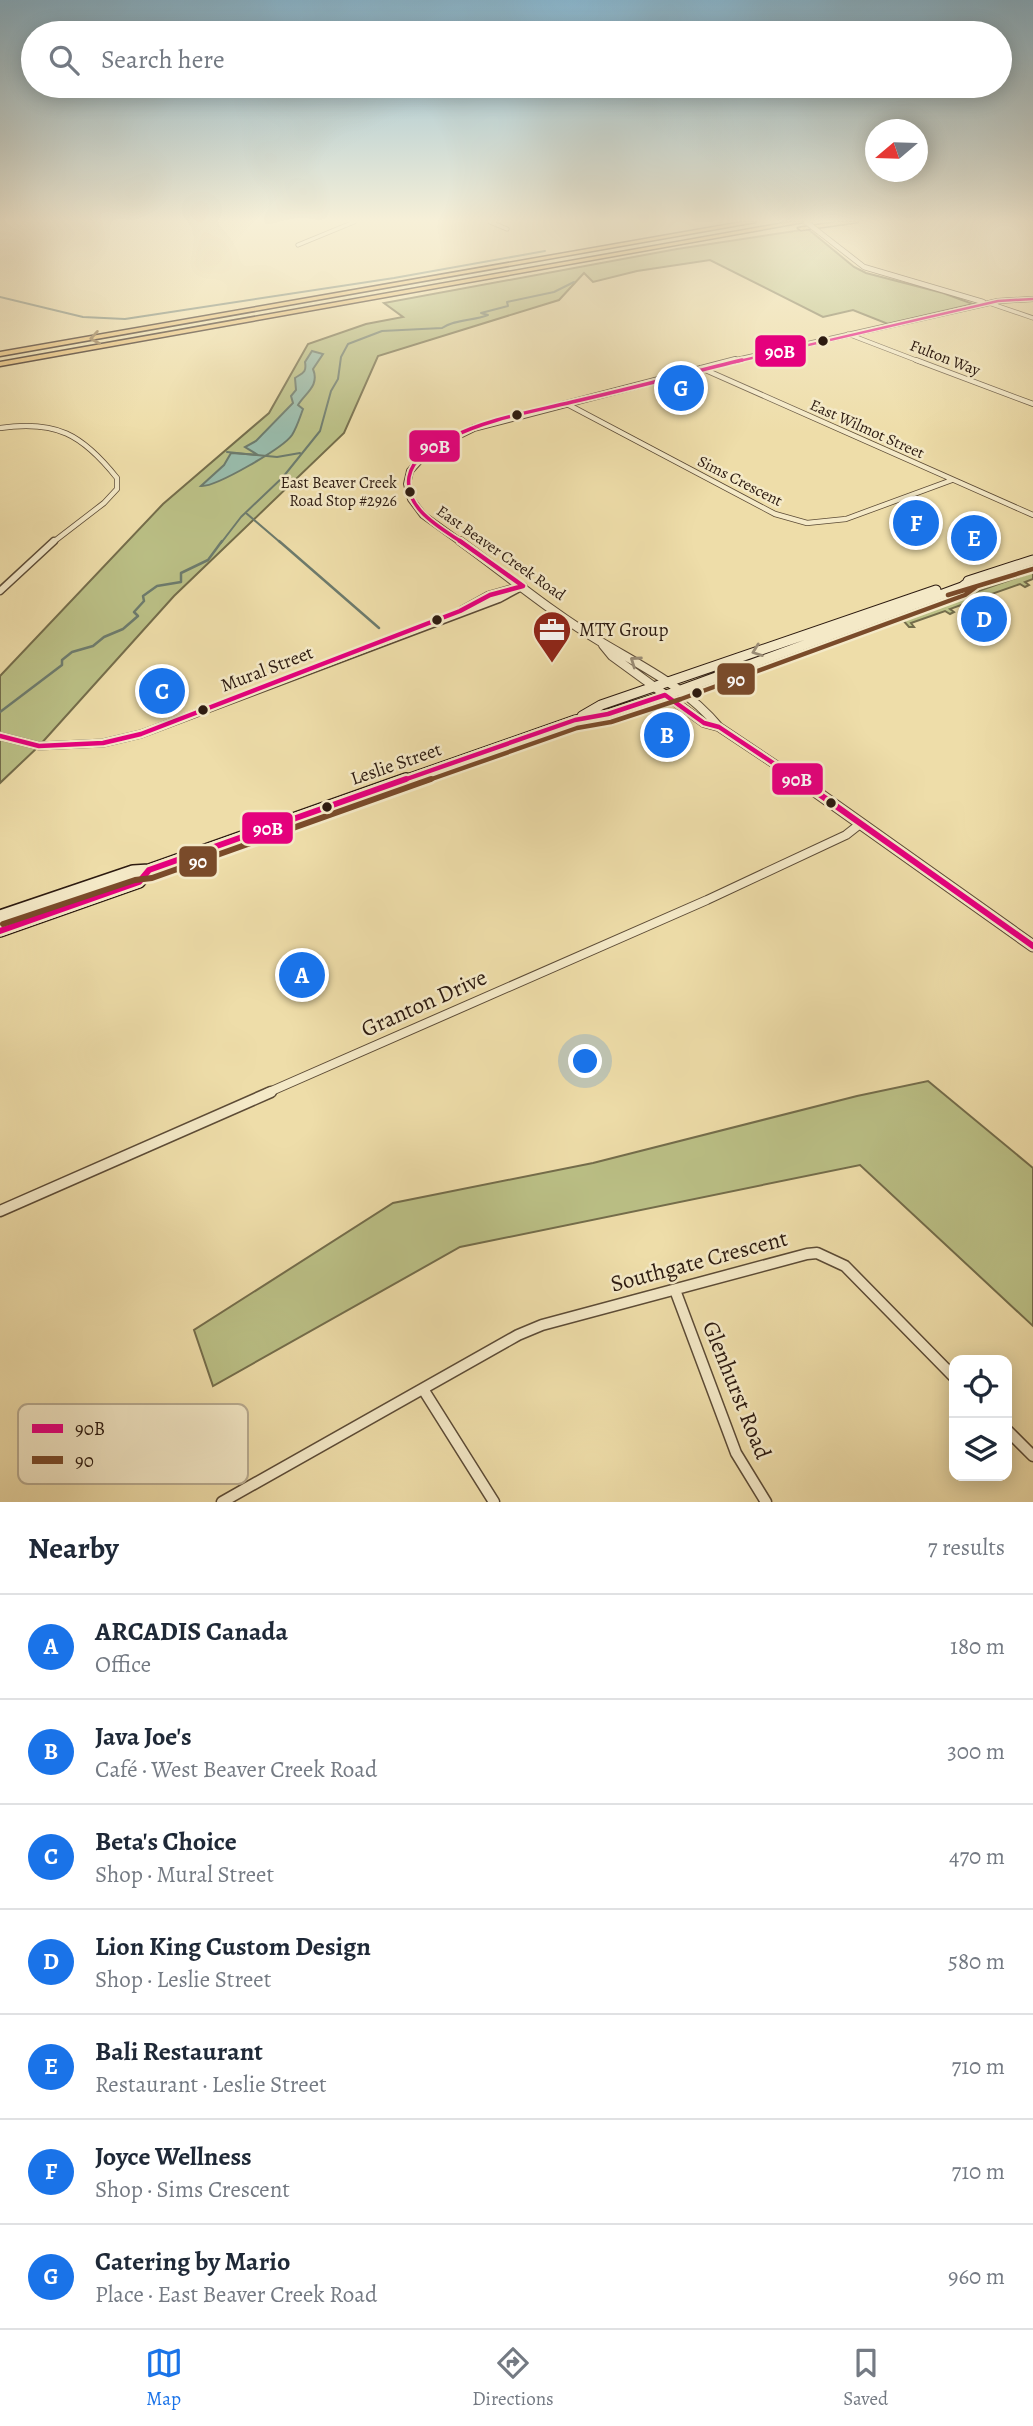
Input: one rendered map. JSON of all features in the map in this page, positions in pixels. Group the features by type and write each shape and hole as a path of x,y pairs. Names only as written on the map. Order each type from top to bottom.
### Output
{"highway":[{"path":"0,354 355,292"},
{"path":"0,366 414,292"}],"main road":[{"name":"Leslie Street","path":"575,720 601,705 919,595 1033,560"},
{"name":"Leslie Street","path":"0,916 134,870 149,870 575,720 608,714 678,691 962,587 971,580"},
{"name":"Leslie Street","path":"0,931 139,882 149,870"}],"street":[{"path":"953,292 1033,318"},
{"name":"East Beaver Creek Road","path":"719,727 712,716 667,683 621,651 601,642 423,515 410,499 406,484 407,476 420,457 448,438 474,428 701,368 992,304 1033,299"},
{"name":"Fulton Way","path":"848,334 1033,404"},
{"name":"East Wilmot Street","path":"701,368 829,428 1033,516"},
{"name":"Sims Crescent","path":"567,404 762,508 793,521 816,523 848,518 952,480"},
{"path":"0,428 26,424 67,430 113,473 117,478 117,489 104,503 66,530 0,591"},
{"name":"Mural Street","path":"0,736 39,746 103,743 141,734 460,611 511,594 523,586"},
{"name":"East Beaver Creek Road","path":"601,642 612,656 665,695 704,723 719,727"},
{"path":"719,727 1033,946"},
{"name":"Granton Drive","path":"0,1211 707,900 846,835 860,824"},
{"name":"Southgate Crescent","path":"222,1502 484,1353 542,1325 817,1253 845,1266 949,1372"},
{"name":"Glenhurst Road","path":"675,1290 736,1453 766,1502"},
{"path":"423,1389 494,1502"},
{"path":"1012,1435 1033,1456"}],"green space":[{"path":"443,292 566,292 559,300 378,356 344,433 174,596 39,746 0,783 0,676 163,504 269,413 308,344 366,324 403,317 384,303"},
{"path":"774,292 940,292 973,304 888,324 853,310 823,317"},
{"path":"1033,572 1033,579 1025,582 1029,585 1025,587 1020,584 983,597 987,600 982,602 977,599 950,609 954,612 950,614 945,611 911,623 914,627 909,627 901,618"},
{"path":"928,1081 1033,1168 1033,1326 860,1165 460,1247 213,1386 194,1330 393,1203 593,1163 857,1096"}],"shaded area":[{"path":"312,351 323,354 313,369 313,385 298,405 303,409 292,435 249,466 209,485 201,486 224,465 231,453 258,455 245,447 256,441 293,403 291,396 296,390 295,378 305,371 305,362"}],"waterway":[{"path":"0,297 83,317 125,319 302,292"},
{"path":"221,543 241,517 283,477 320,431 331,391 338,379 341,357 348,344 382,331 442,328 488,315 481,313 508,306 507,302 554,292"},
{"path":"227,452 277,457 300,453"},
{"path":"246,513 281,543"},
{"path":"0,712 62,665 62,660 72,652 93,646 104,637 123,629 138,616 134,612 144,601 143,596 157,586 181,582 181,573 208,560 222,541"},
{"path":"279,541 379,628"}],"transit line":[{"name":"90B","path":"523,586 423,515 418,508 409,487 409,473 418,459 433,447 473,428 497,421 689,373 998,301 1033,299"},
{"name":"90","path":"948,595 1033,569"},
{"name":"90B","path":"0,736 39,746 103,743 141,734 460,611 490,595 523,586"},
{"name":"90","path":"3,924 135,880 152,878 577,728 611,722 681,699 965,595 976,587"},
{"name":"90B","path":"0,931 139,882 149,870 575,720 608,714 665,695 704,723 719,727 793,776 1033,946"}],"place":[{"name":"Catering by Mario","path":"681,388"},
{"name":"East Beaver Creek Road Stop #2926","path":"410,492"},
{"name":"Joyce Wellness","path":"916,523"},
{"name":"Bali Restaurant","path":"974,538"},
{"name":"Lion King Custom Design","path":"984,619"},
{"name":"MTY Group","path":"552,664"},
{"name":"Beta's Choice","path":"162,691"},
{"name":"Java Joe's","path":"667,735"},
{"name":"ARCADIS Canada","path":"302,975"}]}
